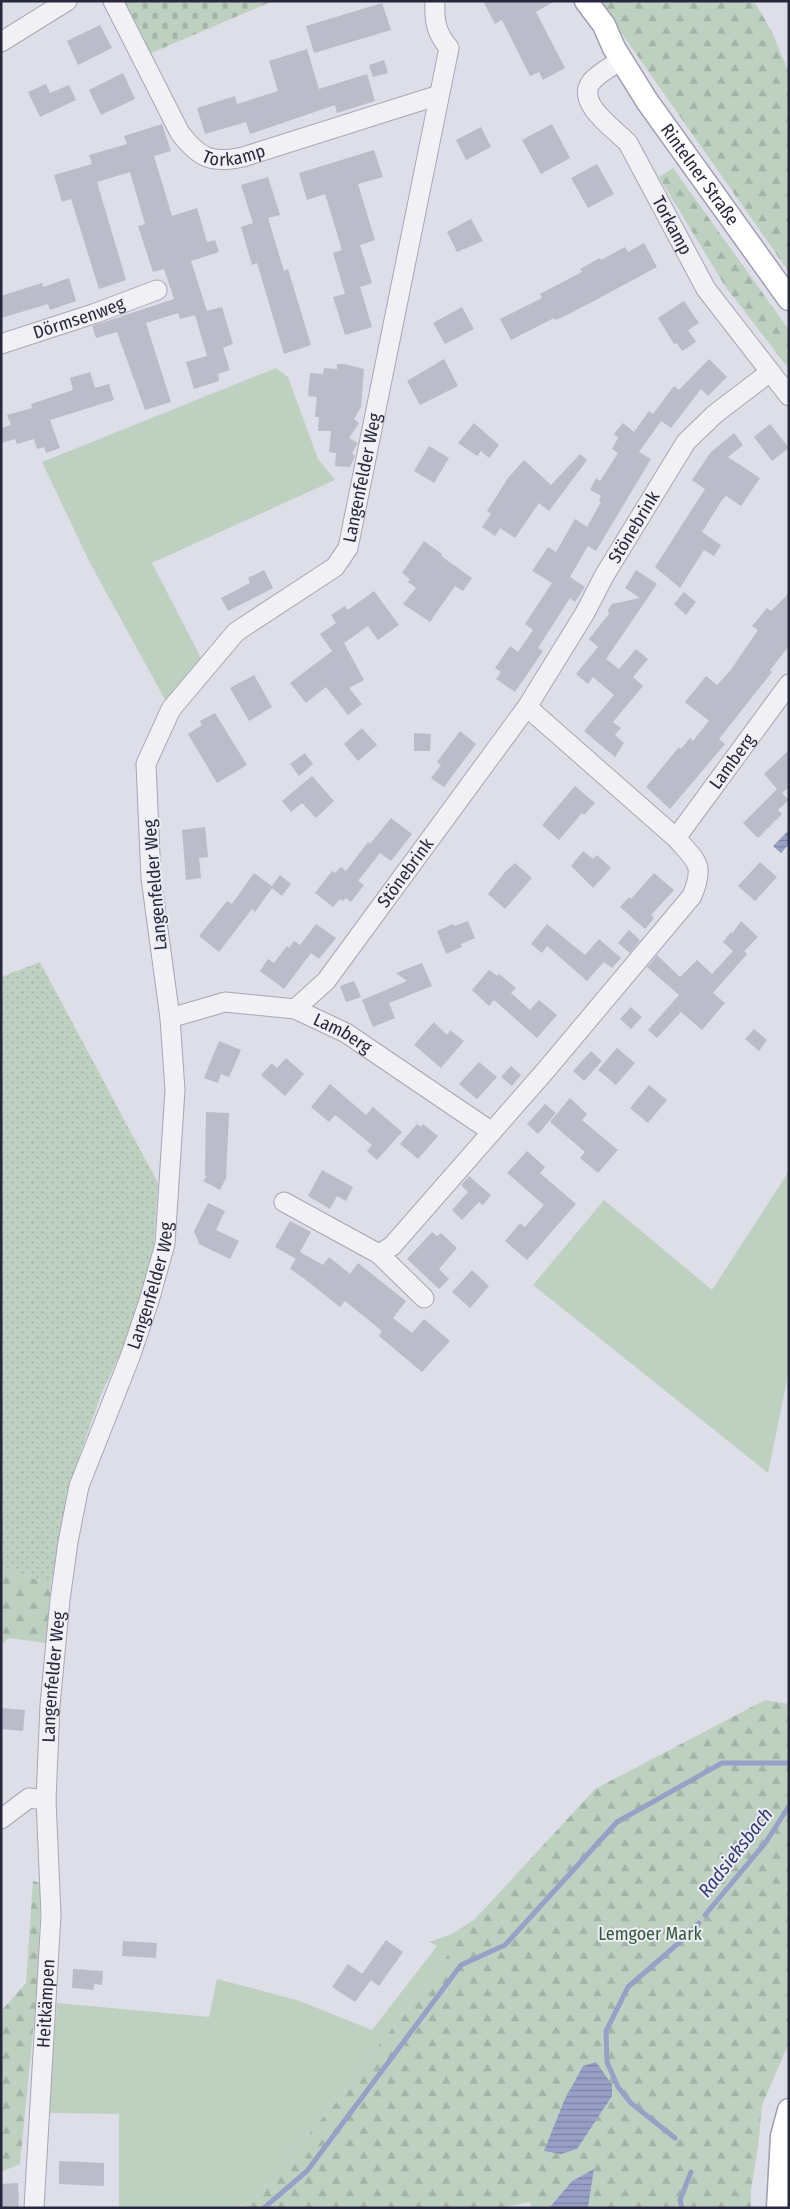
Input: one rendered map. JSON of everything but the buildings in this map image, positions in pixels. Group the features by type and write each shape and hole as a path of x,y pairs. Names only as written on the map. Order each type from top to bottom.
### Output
{"main road":[{"name":"Rintelner Straße","path":"577,1 597,31 617,54"},
{"name":"Rintelner Straße","path":"586,1 604,25 617,54 647,101 789,299"},
{"path":"778,2208 782,2136 789,2110"}],"street":[{"path":"1,42 67,1"},
{"name":"Torkamp","path":"113,1 180,133 192,149 206,157 225,161 242,157 439,95"},
{"name":"Langenfelder Weg","path":"46,1800 50,1705 60,1600 68,1542 79,1486 130,1357 149,1301 165,1244 176,1090 170,1018 151,878 146,764 171,709 236,632 335,568 348,548 449,48 437,30 434,18 434,1"},
{"name":"Torkamp","path":"617,54 592,82 588,96 590,104 600,118 614,128 628,143 706,289 789,396"},
{"name":"Dörmsenweg","path":"1,344 96,313 157,290"},
{"name":"Stönebrink","path":"295,1009 326,982 527,707 686,442 715,414 770,372"},
{"name":"Lamberg","path":"676,838 789,684"},
{"path":"379,1254 392,1246 492,1132 692,896 699,880 699,869 696,860 676,838 527,707"},
{"name":"Lamberg","path":"170,1018 224,1002 295,1009 346,1033 492,1132"},
{"path":"284,1202 379,1254 424,1298"},
{"path":"1,1819 9,1801 29,1798 46,1800"},
{"name":"Heitkämpen","path":"34,2208 51,1915 46,1800"}],"green space":[{"path":"123,1 273,1 149,54"},
{"path":"599,1 754,1 772,32 789,73 789,272"},
{"path":"673,168 789,330 789,369 725,286 659,177"},
{"path":"276,368 288,377 318,459 335,480 152,563 203,662 168,705 90,563 42,462"},
{"path":"40,962 158,1183 154,1244 132,1329 102,1392 67,1491 51,1584 1,1568 1,977"},
{"path":"789,1171 789,1371 768,1473 533,1285 604,1200 712,1290"},
{"path":"1,1568 51,1584 46,1643 9,1638 1,1645"},
{"name":"Lemgoer Mark","path":"765,1700 789,1704 789,2043 762,2105 751,2189 751,2208 588,2208 594,2170 572,2181 549,2208 532,2208 530,2202 500,2208 237,2208 252,2201 336,2102 475,1919 595,1789"},
{"path":"33,1881 41,1883 38,1980 20,2164 1,2172 1,2011 26,1983"},
{"path":"475,1919 336,2102 252,2201 235,2208 119,2208 119,2114 48,2113 57,2003 209,2017 217,1979 297,2000 372,2030 437,1946 429,1942 452,1934"}],"water":[{"path":"788,831 789,844 781,853 773,846"},
{"path":"596,2062 612,2085 612,2096 577,2149 561,2154 544,2151 564,2101 583,2066"},
{"path":"594,2169 588,2208 549,2208 572,2181"}],"waterway":[{"path":"264,2208 307,2171 461,1965 505,1945 617,1822 722,1763 789,1763"},
{"name":"Radsieksbach","path":"705,1915 766,1842 789,1806"},
{"name":"Radsieksbach","path":"675,2138 631,2103 618,2087 607,2062 606,2031 628,1987 699,1923"},
{"name":"Radsieksbach","path":"682,2208 680,2200 691,2172"}]}
